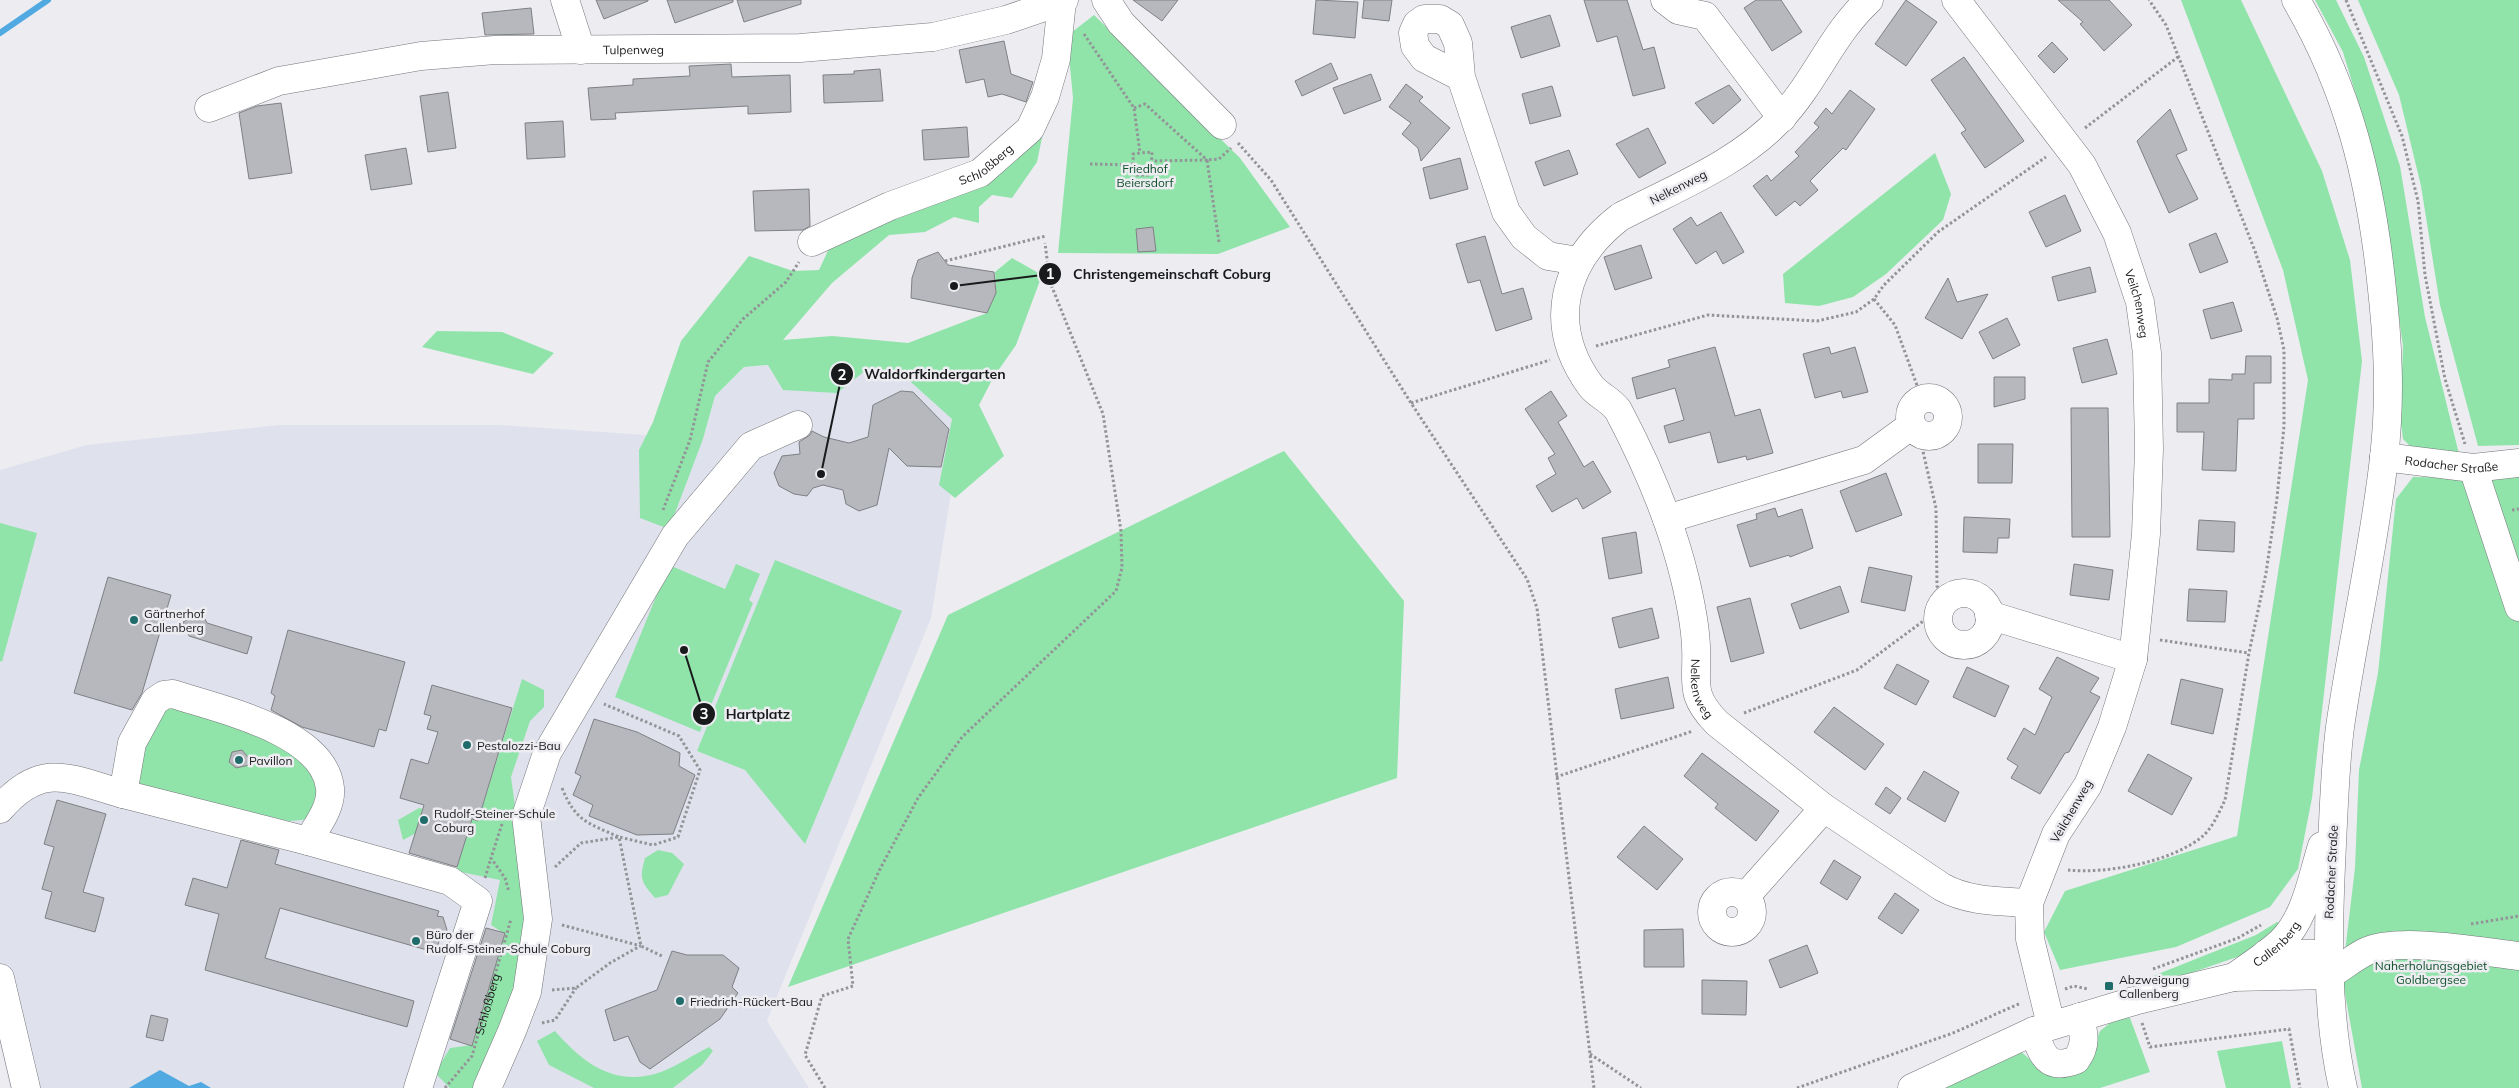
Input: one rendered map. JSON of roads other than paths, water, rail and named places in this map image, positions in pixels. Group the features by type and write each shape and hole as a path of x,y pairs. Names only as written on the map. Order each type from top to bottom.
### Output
{"street":[{"path":"564,0 581,50"},
{"path":"1106,0 1121,23 1230,134"},
{"path":"1665,0 1678,10 1707,8 1782,118"},
{"name":"Nelkenweg","path":"1869,0 1841,30 1814,75 1782,118 1726,162 1620,217 1607,226 1578,261 1572,276 1565,305 1567,333 1572,353 1578,366 1592,387 1612,401 1618,410 1667,519 1685,579 1696,646 1694,686 1704,709 1717,723 1824,808 1957,895 1977,900 2029,903"},
{"name":"Veilchenweg","path":"1956,0 2082,165 2117,233 2140,302 2147,353 2149,449 2146,534 2135,648 2114,719 2088,785 2056,834 2029,903 2030,939 2043,1028"},
{"path":"2296,0 2315,33 2342,96 2360,155 2374,215 2388,350 2384,457 2340,730 2334,809"},
{"name":"Tulpenweg","path":"209,108 280,81 421,56 495,50 800,48 933,37 1006,20 1053,2"},
{"name":"Schloßberg","path":"812,242 890,206 980,173 1030,129 1046,97 1056,59 1053,2"},
{"path":"1461,77 1506,212 1524,237 1548,256 1578,261"},
{"path":"1922,399 1937,399 1947,409 1949,416 1944,430 1930,436 1917,430 1911,410 1922,399"},
{"path":"486,1088 512,1031 527,992 526,816 547,753 675,536 750,446 798,425"},
{"path":"1667,519 1864,460 1917,430"},
{"name":"Rodacher Straße","path":"2384,457 2474,468 2519,463"},
{"path":"2474,468 2519,607"},
{"path":"1965,592 1975,595 1983,601 1989,615 1988,630 1982,638 1973,643 1963,645 1953,642 1939,628 1942,609 1955,594 1965,592"},
{"path":"1989,615 2135,648"},
{"path":"123,794 132,743 155,701 173,694 268,726 290,737 313,755 325,769 330,790 324,814 308,841"},
{"path":"0,809 12,795 39,778 63,777 308,841 450,881 478,901 418,1088"},
{"path":"1744,897 1824,808"},
{"name":"Rodacher Straße","path":"2334,809 2328,955 2335,1042 2343,1088"},
{"name":"Callenberg","path":"2234,977 2282,940 2303,907 2334,809"},
{"path":"2266,954 2328,955 2366,952 2382,947 2432,946 2519,956"},
{"name":"Callenberg","path":"2234,977 2328,955"},
{"path":"1912,1088 2043,1028 2134,1001 2234,977"},
{"path":"0,978 26,1088"},
{"path":"2043,1028 2045,1058 2054,1063 2067,1063 2076,1060 2084,1045 2080,1017"}],"water":[{"path":"160,1070 189,1086 201,1082 211,1088 129,1088"}],"waterway":[{"path":"0,33 48,0"}],"place":[{"name":"Christengemeinschaft Coburg","path":"954,286"},
{"name":"Waldorfkindergarten","path":"821,474"},
{"name":"Gärtnerhof Callenberg","path":"134,620"},
{"name":"Hartplatz","path":"684,650"},
{"name":"Pestalozzi-Bau","path":"467,745"},
{"name":"Pavillon","path":"239,760"},
{"name":"Rudolf-Steiner-Schule Coburg","path":"424,820"},
{"name":"Büro der Rudolf-Steiner-Schule Coburg","path":"416,941"},
{"name":"Abzweigung Callenberg","path":"2109,986"},
{"name":"Friedrich-Rückert-Bau","path":"680,1001"}],"park label":[{"name":"Friedhof Beiersdorf","path":"1145,175"},
{"name":"Naherholungsgebiet Goldbergsee","path":"2431,972"}]}
